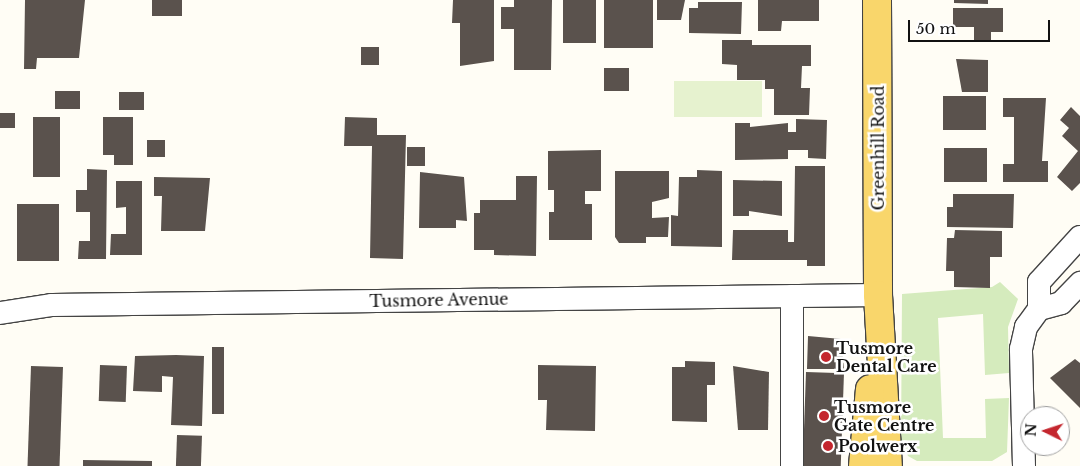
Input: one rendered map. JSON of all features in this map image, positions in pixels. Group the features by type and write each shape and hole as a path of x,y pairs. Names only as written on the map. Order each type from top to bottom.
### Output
{"main road":[{"name":"Greenhill Road","path":"877,0 878,296 888,466"},
{"name":"Greenhill Road","path":"863,466 878,296"}],"street":[{"path":"1024,466 1021,350 1026,327 1039,309 1039,282 1080,237"},
{"path":"1039,309 1061,303 1080,283"},
{"path":"792,296 792,466"},
{"name":"Tusmore Avenue","path":"0,313 52,305 878,296"}],"green space":[{"path":"674,81 762,81 762,117 674,117"},
{"path":"1000,282 1018,299 1008,327 1009,373 985,375 983,314 938,318 943,438 986,438 985,399 1009,398 1007,452 992,461 917,461 908,456 901,441 902,294 992,287"}],"building":[{"path":"25,0 85,0 79,58 37,58 36,69 24,69"},
{"path":"152,0 182,0 182,16 152,16"},
{"path":"453,0 494,0 494,61 460,66 460,23 452,23"},
{"path":"514,0 552,0 551,70 514,70 514,29 501,29 501,7 514,7"},
{"path":"563,0 596,0 596,43 563,43"},
{"path":"604,0 653,0 653,48 604,48"},
{"path":"657,0 685,0 681,20 657,20"},
{"path":"758,0 819,0 819,21 782,21 781,31 758,31"},
{"path":"954,0 988,0 988,4 954,3"},
{"path":"698,2 742,2 741,34 689,33 689,8 698,8"},
{"path":"953,8 1003,8 1003,32 991,32 991,41 974,41 974,27 953,27"},
{"path":"722,40 752,40 752,45 811,45 811,66 802,66 801,88 810,88 809,115 774,115 774,89 765,89 765,80 737,80 737,65 722,64"},
{"path":"361,47 379,47 379,65 361,65"},
{"path":"956,59 988,60 988,92 962,92"},
{"path":"604,68 629,68 629,91 604,91"},
{"path":"55,91 80,91 80,109 55,109"},
{"path":"119,92 144,92 144,110 119,110"},
{"path":"943,96 986,96 986,130 943,130"},
{"path":"1003,98 1046,98 1042,161 1048,161 1048,182 1003,182 1003,164 1014,164 1014,117 1003,117"},
{"path":"1071,107 1080,116 1080,183 1072,191 1057,177 1078,151 1062,136 1069,128 1060,120"},
{"path":"0,113 15,113 15,128 0,128"},
{"path":"33,117 60,117 60,177 33,177"},
{"path":"103,117 133,117 133,165 114,165 114,155 103,155"},
{"path":"345,117 377,118 377,135 406,135 403,259 370,258 372,146 344,146"},
{"path":"796,119 827,120 826,159 808,158 808,150 788,150 788,159 735,160 735,123 750,123 750,127 788,123 788,132 796,132"},
{"path":"147,140 165,140 165,157 147,157"},
{"path":"407,147 425,147 425,166 407,166"},
{"path":"944,148 987,148 987,182 944,182"},
{"path":"601,150 601,191 585,191 585,204 592,204 592,240 549,240 549,212 554,212 554,190 548,190 548,151"},
{"path":"795,166 825,166 825,266 807,266 807,260 732,260 733,230 788,230 788,242 794,242"},
{"path":"87,169 107,170 106,259 78,259 79,241 90,241 90,212 76,212 76,190 87,190"},
{"path":"697,170 722,171 722,247 671,246 671,215 678,216 679,177 697,177"},
{"path":"615,171 669,171 669,198 652,202 652,218 669,217 668,237 646,237 646,243 619,243 615,237"},
{"path":"420,172 464,177 467,221 456,220 456,228 419,228"},
{"path":"516,176 537,176 536,256 494,255 494,250 474,250 474,213 480,213 480,200 516,200"},
{"path":"154,177 210,178 205,231 161,231 162,196 154,196"},
{"path":"733,180 782,181 782,216 749,211 749,216 733,216"},
{"path":"116,181 142,181 142,255 110,255 111,234 126,234 126,207 116,208"},
{"path":"953,194 1014,194 1013,228 947,227 947,207 953,207"},
{"path":"17,204 59,204 59,261 17,261"},
{"path":"955,230 1002,231 1002,257 990,257 990,288 954,287 954,271 946,271 947,238 954,238"},
{"name":"Tusmore Dental Care","path":"808,336 841,339 844,369 807,369"},
{"path":"212,347 224,347 224,414 212,414"},
{"path":"135,356 204,356 202,426 171,425 173,377 162,376 162,392 133,391"},
{"path":"1075,359 1080,363 1080,408 1050,378"},
{"path":"685,361 715,362 715,385 707,385 707,422 672,421 672,367 685,367"},
{"path":"100,365 127,366 126,402 99,401"},
{"path":"538,365 596,366 595,431 546,430 547,400 538,400"},
{"path":"31,366 63,367 60,466 28,466"},
{"path":"733,366 769,372 768,430 738,430"},
{"name":"Tusmore Gate Centre","path":"806,372 844,373 841,466 803,466"},
{"path":"177,435 202,436 201,466 176,466"},
{"path":"83,460 152,461 152,466 83,466"}],"place":[{"name":"Tusmore Dental Care","path":"826,357"},
{"name":"Tusmore Gate Centre","path":"824,416"},
{"name":"Poolwerx","path":"828,446"}]}
